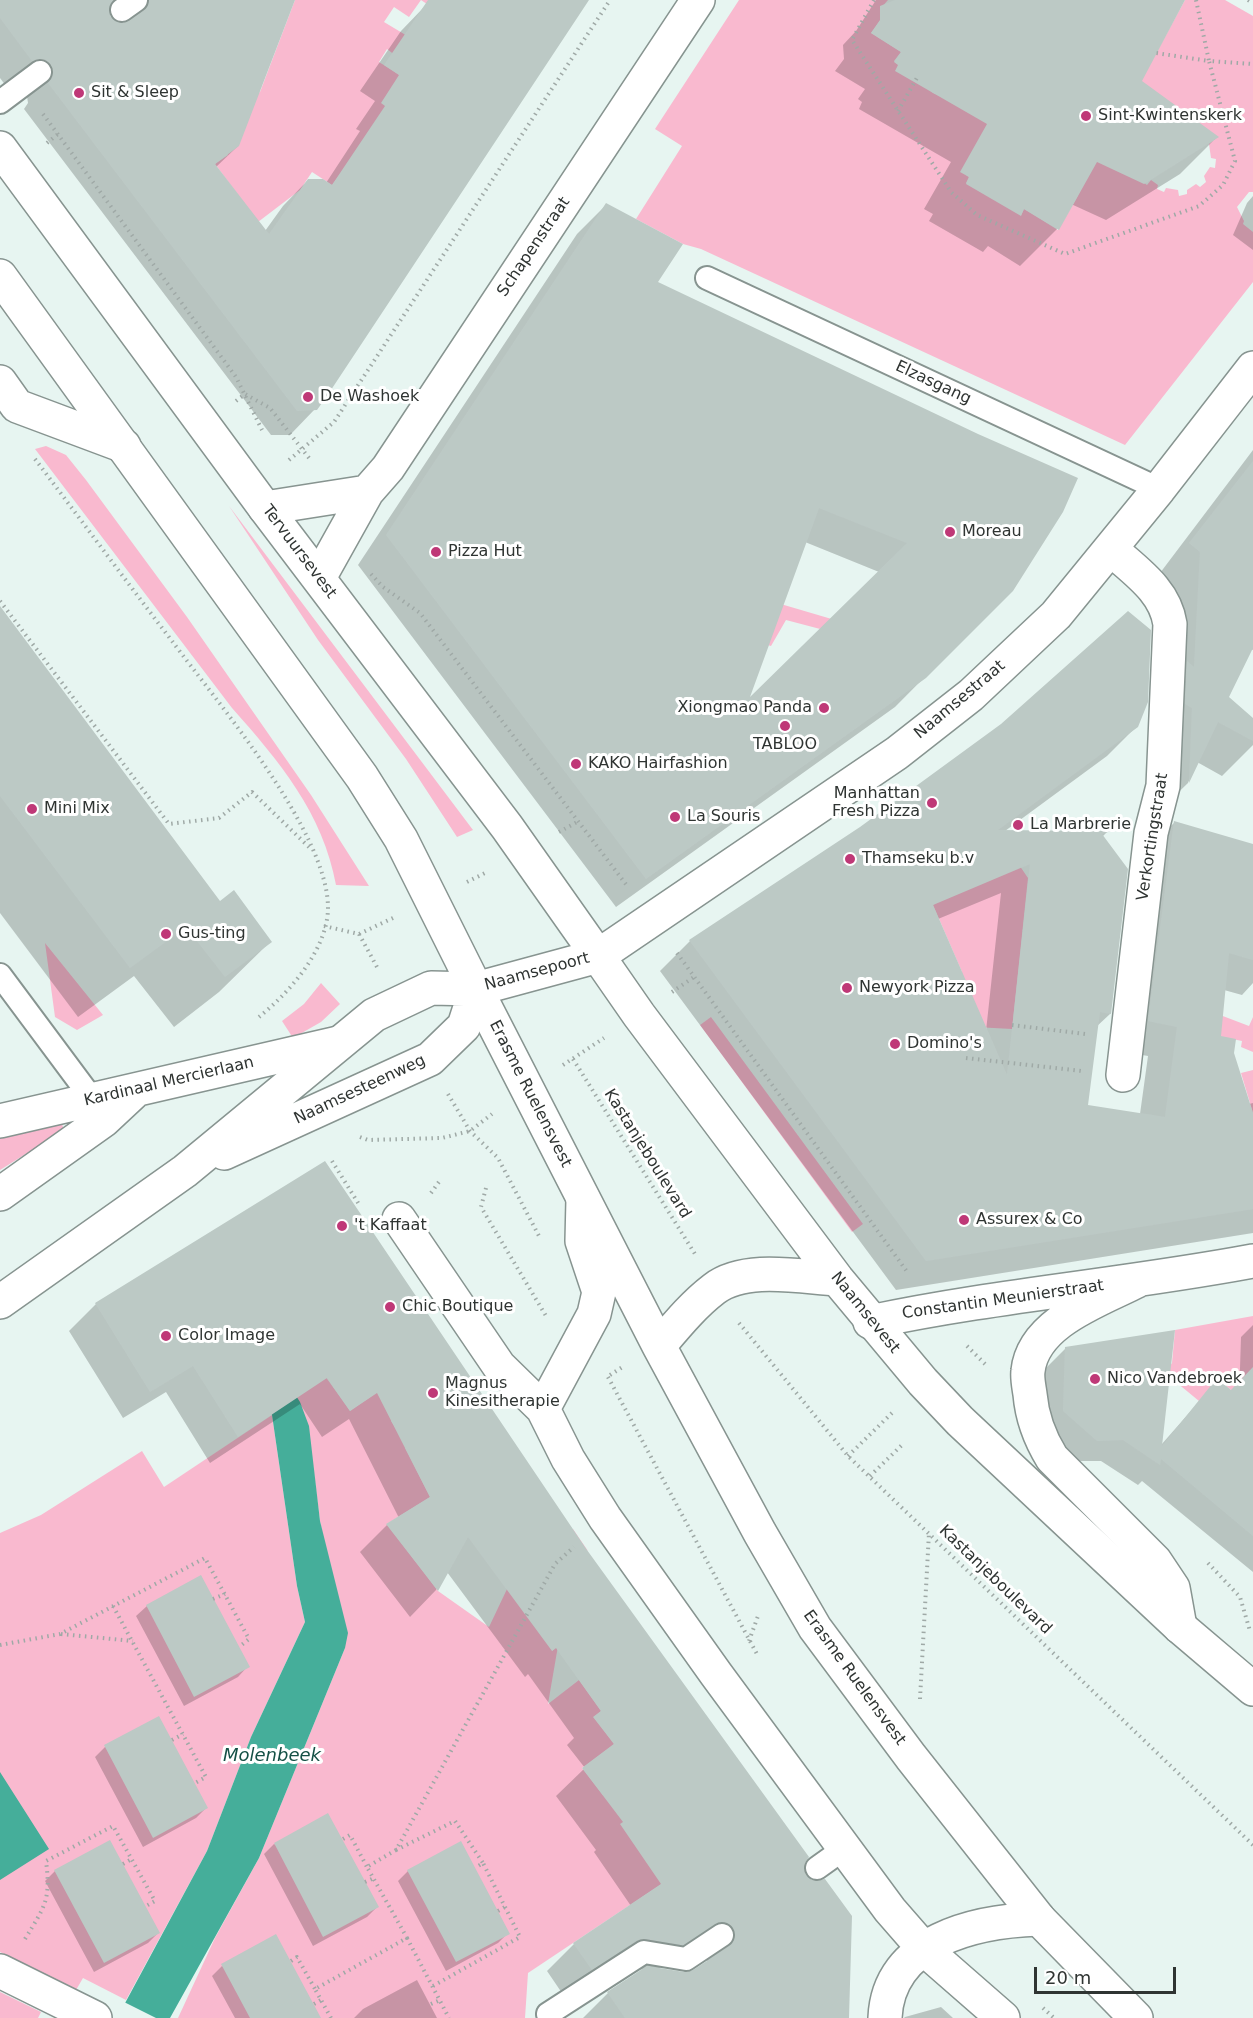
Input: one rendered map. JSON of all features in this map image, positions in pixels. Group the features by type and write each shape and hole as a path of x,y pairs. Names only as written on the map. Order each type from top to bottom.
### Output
{"main road":[{"name":"Schapenstraat","path":"319,578 367,492 388,468 698,0"},
{"name":"Tervuursevest","path":"0,148 265,508 507,827 598,956"},
{"path":"0,276 362,777 401,838 477,989"},
{"name":"Naamsestraat","path":"598,956 897,753 971,695 1056,615 1159,489 1253,368"},
{"path":"0,382 17,406 124,446"},
{"path":"265,508 367,492"},
{"name":"Verkortingstraat","path":"1111,549 1157,593 1167,606 1170,624 1164,786 1151,833 1123,1075"},
{"name":"Naamsepoort","path":"477,989 598,956"},
{"name":"Naamsevest","path":"598,956 639,1015 870,1322 960,1421 1180,1626 1253,1689"},
{"name":"Naamsesteenweg","path":"0,1302 185,1171 374,1015 431,988 477,989 464,1026 430,1059 185,1171"},
{"name":"Erasme Ruelensvest","path":"477,989 659,1346 760,1533 815,1628 911,1757 1039,1919 1136,2018"},
{"name":"Kardinaal Mercierlaan","path":"0,1120 338,1043"},
{"path":"0,1194 104,1120 136,1090"},
{"name":"Erasme Ruelensvest","path":"543,1409 594,1314 599,1292 582,1241 583,1199"},
{"path":"399,1219 500,1366 543,1409 568,1459 605,1518 890,1910 924,1949 1003,2018"},
{"name":"Constantin Meunierstraat","path":"870,1322 936,1308 1137,1281 1253,1261"},
{"path":"659,1346 686,1315 716,1287 737,1278 760,1275 837,1279"},
{"name":"Constantin Meunierstraat","path":"1137,1281 1074,1314 1050,1331 1034,1351 1028,1371 1031,1411 1041,1439 1052,1458 1155,1561 1173,1588 1180,1626"},
{"path":"885,2018 886,2003 893,1982 907,1964 924,1949 963,1929 1003,1920 1039,1919"},
{"path":"3,1973 88,2014"}],"lane":[{"path":"0,102 31,79"},
{"name":"Elzasgang","path":"707,278 1159,489"},
{"path":"0,975 93,1100"},
{"path":"817,1868 845,1848"},
{"path":"548,2014 644,1952 686,1959 722,1935"}],"path":[{"path":"280,465 334,422 610,0"},
{"path":"874,0 852,40 951,192 977,215 1065,254 1199,206 1224,185 1235,161 1196,0"},
{"path":"1248,0 1253,3"},
{"path":"1156,53 1209,61 1253,64"},
{"path":"898,111 918,76"},
{"path":"31,79 236,377 265,435"},
{"path":"245,394 270,408 316,467"},
{"path":"231,405 245,394"},
{"path":"33,456 273,777 314,851 326,893 328,910 312,960 280,1000"},
{"path":"0,601 169,824 219,818 252,792 314,851"},
{"path":"420,613 579,820 633,895"},
{"path":"552,836 579,820"},
{"path":"324,926 359,934 395,916"},
{"path":"359,934 379,970"},
{"path":"676,952 915,1282"},
{"path":"681,986 694,977"},
{"path":"1012,1025 1057,1031"},
{"name":"Kastanjeboulevard","path":"589,1047 573,1059 700,1262"},
{"path":"966,1058 1068,1070"},
{"path":"447,1093 470,1131 498,1158 540,1239"},
{"path":"306,1114 368,1140 442,1138 470,1131 495,1112"},
{"path":"486,1188 481,1207 577,1345 608,1377 749,1642 758,1616"},
{"name":"Kastanjeboulevard","path":"735,1318 848,1456 1253,1845"},
{"path":"577,1345 590,1389 624,1366"},
{"path":"848,1456 887,1417"},
{"path":"870,1476 904,1443"},
{"path":"396,1850 555,1564 605,1518"},
{"path":"920,1707 929,1532"},
{"path":"60,1634 205,1558 249,1639 239,1647"},
{"path":"1227,1583 1240,1597 1252,1639"},
{"path":"213,1599 225,1594"},
{"path":"113,1606 206,1777 195,1783"},
{"path":"0,1645 60,1634 133,1641"},
{"path":"172,1740 183,1734"},
{"path":"367,1867 455,1821 483,1863 520,1936 433,1986"},
{"path":"3,1973 40,1914 50,1889 46,1861 113,1826 155,1900 146,1906"},
{"path":"343,1839 350,1834 450,2018"},
{"path":"123,1864 132,1859"},
{"path":"475,1868 483,1863"},
{"path":"365,1882 374,1878"},
{"path":"498,1911 505,1907"},
{"path":"315,1989 406,1938"},
{"path":"291,1961 297,1957 331,2018"},
{"path":"314,2004 321,2000"},
{"path":"431,2004 440,2000"}],"shaded area":[{"path":"295,0 421,0 409,17 394,7 384,22 409,37 396,56 387,49 379,62 409,81 332,185 312,172 300,190 258,222 215,164 228,155 203,123 260,92"},
{"path":"421,0 458,0 446,17"},
{"path":"739,0 888,0 881,8 882,18 871,33 901,52 894,61 933,93 994,120 966,175 969,177 966,183 1021,215 1024,209 1058,230 1076,199 1098,149 1147,185 1151,180 1158,185 1157,189 1164,192 1166,188 1178,190 1179,196 1187,194 1187,190 1196,184 1200,187 1206,182 1204,176 1210,167 1215,168 1216,159 1211,158 1209,144 1214,140 1211,135 1136,90 1185,0 1225,0 1253,16 1253,192 1249,192 1237,207 1244,221 1243,224 1253,232 1253,282 1125,445 701,249 683,244 636,219 682,146 655,129"},
{"path":"46,446 66,455 187,617 311,795 369,886 336,885 321,834 297,789 232,708 35,449"},
{"path":"229,506 473,830 457,837 406,759 318,640"},
{"path":"740,592 835,620 824,630 786,620 771,646 725,633"},
{"path":"1009,850 1028,878 1012,1029 956,1026 962,972 933,905"},
{"path":"45,943 103,1015 77,1030 55,1017"},
{"path":"321,983 340,1004 321,1022 293,1038 282,1021 304,1004"},
{"path":"1207,1010 1249,1026 1253,1017 1253,1052 1241,1047 1242,1041 1203,1033"},
{"path":"711,1017 863,1224 852,1232 700,1025"},
{"path":"1253,1070 1253,1113 1241,1073"},
{"path":"62,1124 64,1130 0,1170 0,1138"},
{"path":"1253,1316 1253,1396 1231,1390 1218,1379 1199,1401 1165,1373 1172,1363 1175,1330"},
{"path":"303,1345 350,1411 383,1388 400,1414 391,1421 407,1445 405,1448 430,1497 387,1524 438,1591 489,1627 507,1589 573,1529 588,1551 585,1549 552,1651 558,1646 548,1704 579,1680 601,1711 594,1717 614,1744 582,1768 603,1795 623,1782 669,1879 528,1973 525,2018 178,2018 215,1938 259,1858 345,1648 320,1521 308,1426 265,1347"},
{"path":"272,1415 297,1586 305,1622 251,1737 207,1851 126,2000 83,1978 76,1990 0,1952 0,1533 41,1515 142,1451 164,1487"},
{"path":"0,1992 41,2012 38,2018 0,2018"}],"water":[{"name":"Molenbeek","path":"227,1342 265,1348 300,1402 309,1426 320,1521 348,1633 345,1648 259,1858 170,2018 117,2018 207,1851 251,1737 305,1622 297,1586 272,1415"},
{"path":"0,1772 49,1849 0,1880"}],"pier":[{"path":"122,2001 156,2018 114,2018"}],"building":[{"path":"0,0 113,0 109,11 111,17 123,23 144,11 149,0 295,0 239,146 215,164 269,234 308,179 323,179 332,185 385,106 381,103 399,75 384,65 428,0 589,0 327,396 317,410 297,411 48,83 53,77 51,64 45,59 32,61 0,18"},
{"name":"Sint-Kwintenskerk","path":"895,0 1185,0 1142,81 1219,137 1144,184 1097,162 1059,230 1024,209 1021,216 966,184 969,177 960,172 987,124 895,71 898,65 894,62 901,52 871,33 880,20 880,6"},
{"path":"606,203 683,244 658,282 978,434 1078,478 1063,512 1013,591 926,678 646,879 386,535","holes":["819,508 907,543 750,697"]},
{"path":"1253,461 1253,648 1229,697 1253,718 1253,741 1218,722 1189,783 1192,708 1185,704 1187,661 1194,667 1200,552 1189,543"},
{"path":"0,606 220,901 234,890 272,942 225,977 186,927 130,968 0,796"},
{"path":"1128,611 1151,630 1148,702 1138,727 998,830 1111,831 1102,834 1128,869 1111,1014 1100,1012 1088,1105 1165,1117 1177,1027 1148,1021 1174,821 1253,844 1253,960 1229,953 1221,1036 1236,1039 1234,1053 1253,1113 1253,1209 926,1261 689,940 860,827 1001,724","holes":["1030,864 1007,1075 933,905"]},
{"path":"325,1161 587,1550 809,1857 805,1863 806,1875 812,1880 825,1879 852,1916 849,2018 625,2018 607,1992 647,1966 684,1972 693,1970 730,1946 734,1940 733,1928 721,1922 683,1945 646,1939 637,1940 592,1970 573,1943 661,1884 620,1824 623,1822 582,1768 614,1744 593,1717 601,1711 556,1648 552,1651 468,1537 438,1591 386,1524 430,1497 377,1393 350,1411 327,1378 238,1437 193,1366 150,1392 95,1303"},
{"path":"1175,1330 1162,1446 1217,1378 1231,1390 1253,1367 1253,1536 1161,1459 1160,1465 1123,1440 1097,1441 1063,1411 1065,1347"},
{"path":"201,1575 250,1667 194,1697 146,1605"},
{"path":"159,1716 208,1808 153,1838 104,1745"},
{"path":"328,1813 379,1907 323,1937 274,1843"},
{"path":"110,1840 160,1933 104,1963 54,1870"},
{"path":"461,1841 510,1934 456,1962 407,1870"},
{"path":"276,1934 321,2018 250,2018 221,1964"}],"place":[{"name":"Sit & Sleep","path":"79,93"},
{"name":"Sint-Kwintenskerk","path":"1086,116"},
{"name":"De Washoek","path":"308,397"},
{"name":"Moreau","path":"950,532"},
{"name":"Pizza Hut","path":"436,552"},
{"name":"Xiongmao Panda","path":"824,708"},
{"name":"TABLOO","path":"785,726"},
{"name":"KAKO Hairfashion","path":"576,764"},
{"name":"Manhattan Fresh Pizza","path":"932,803"},
{"name":"Mini Mix","path":"32,809"},
{"name":"La Souris","path":"675,817"},
{"name":"La Marbrerie","path":"1018,825"},
{"name":"Thamseku b.v","path":"850,859"},
{"name":"Gus-ting","path":"166,934"},
{"name":"Newyork Pizza","path":"847,988"},
{"name":"Domino's","path":"895,1044"},
{"name":"Assurex & Co","path":"964,1220"},
{"name":"'t Kaffaat","path":"342,1226"},
{"name":"Chic Boutique","path":"390,1307"},
{"name":"Color Image","path":"166,1336"},
{"name":"Nico Vandebroek","path":"1095,1379"},
{"name":"Magnus Kinesitherapie","path":"433,1393"}]}
